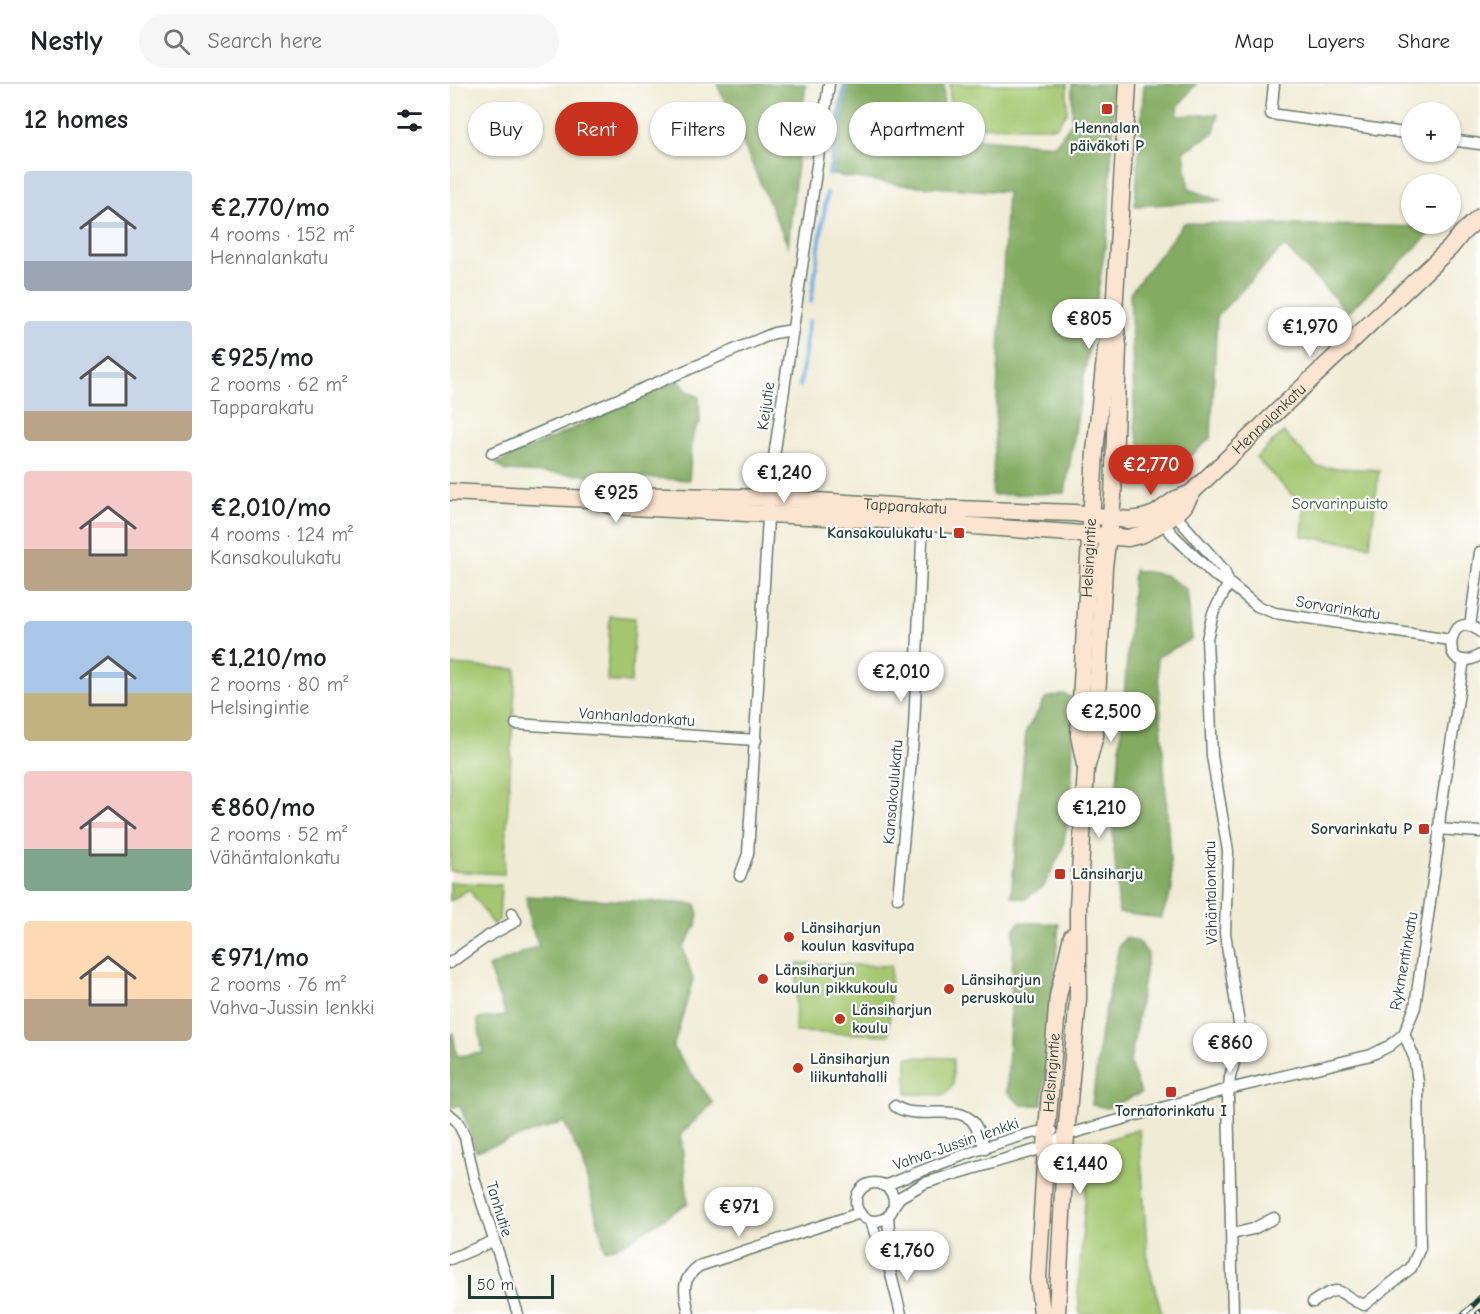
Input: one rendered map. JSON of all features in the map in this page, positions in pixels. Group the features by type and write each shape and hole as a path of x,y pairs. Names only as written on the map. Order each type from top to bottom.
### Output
{"main road":[{"name":"Helsingintie","path":"1086,769 1079,736 1091,514 1106,349 1114,312 1128,84"},
{"name":"Hennalankatu","path":"1090,535 1136,537 1167,516 1176,499 1192,492 1450,248 1462,232 1480,218"},
{"name":"Hennalankatu","path":"1450,248 1480,232"},
{"name":"Helsingintie","path":"1057,1314 1066,1135 1078,999 1078,908 1086,769 1095,736 1100,622 1113,497 1118,346 1114,312"},
{"name":"Tapparakatu","path":"450,492 590,499 617,495 923,515 1090,535"},
{"name":"Tapparakatu","path":"923,515 1091,514 1111,519"},
{"name":"Hennalankatu","path":"1111,519 1167,516"},
{"name":"Helsingintie","path":"1042,1314 1038,1278 1046,1138 1058,996 1078,908"}],"street":[{"name":"Keijutie","path":"740,876 748,854 769,506 792,330 829,84"},
{"path":"1274,84 1271,114 1401,132"},
{"path":"1461,141 1480,144"},
{"path":"492,453 774,333 792,330"},
{"name":"Kansakoulukatu","path":"898,898 914,728 923,515"},
{"name":"Sorvarinkatu","path":"1167,516 1175,537 1214,575 1229,583 1257,606 1275,613 1450,640"},
{"path":"1470,626 1480,552"},
{"name":"Vähäntalonkatu","path":"1229,583 1213,613 1207,639 1212,756 1228,851 1225,933 1240,1040 1229,1089 1233,1314"},
{"path":"1480,632 1470,626 1461,627 1453,633 1450,640 1451,649 1456,656 1464,660 1472,660 1480,655"},
{"name":"Rykmentinkatu","path":"1313,1302 1329,1291 1339,1291 1364,1305 1410,1268 1420,1248 1418,1082 1414,1057 1404,1034 1415,1007 1438,846 1438,829 1464,660"},
{"name":"Vanhanladonkatu","path":"516,724 756,740"},
{"path":"1438,829 1480,832"},
{"path":"450,963 485,938 516,921 512,913"},
{"name":"Vahva-Jussin lenkki","path":"884,1186 920,1170 985,1149 1066,1135 1229,1089 1371,1055 1389,1046 1404,1034"},
{"path":"895,1106 902,1112 960,1114 971,1120 977,1128 985,1149"},
{"name":"Tanhutie","path":"450,1115 457,1121 465,1137 474,1178 518,1314"},
{"path":"1046,1138 1066,1135"},
{"name":"Vahva-Jussin lenkki","path":"894,1204 900,1197 925,1184 1046,1138"},
{"path":"886,1255 890,1242 888,1216 894,1204 893,1196 884,1186 875,1183 862,1188 856,1200 860,1213 871,1221 879,1245 886,1255 901,1314"},
{"path":"689,1314 685,1284 689,1273 699,1266 860,1213"},
{"path":"871,1221 880,1221 888,1216"},
{"path":"1232,1234 1254,1229 1274,1218"},
{"path":"450,1260 494,1241"}],"green space":[{"path":"717,84 806,84 804,102 758,102 758,156 798,156 788,246 746,150 746,102 725,102"},
{"path":"844,84 944,84 944,102 849,102 849,156 985,156 985,139 1055,145 1072,122 1072,84 1115,84 1108,230 1065,493 992,495 1007,192 903,185 828,174 831,156 837,156 837,123"},
{"path":"950,84 1067,84 1067,113 1056,127 985,126 985,102 950,102"},
{"path":"1144,84 1196,84 1179,105 1177,116 1218,114 1214,133 1184,151 1189,189 1222,201 1135,206"},
{"path":"1184,223 1401,226 1401,234 1430,234 1348,312 1284,246 1217,316 1211,438 1154,487 1135,428 1130,293"},
{"path":"679,380 687,391 699,397 700,422 693,433 689,480 506,471 496,464"},
{"name":"Sorvarinpuisto","path":"1283,432 1317,467 1379,470 1370,546 1302,536 1304,507 1256,458"},
{"path":"1134,570 1165,575 1187,590 1192,639 1157,657 1172,890 1161,918 1119,913 1113,834"},
{"path":"610,616 635,618 631,683 607,681"},
{"path":"450,665 516,669 504,874 450,871"},
{"path":"1064,694 1074,699 1071,805 1062,850 1044,886 1025,899 1011,896 1026,731 1046,698"},
{"path":"450,882 501,885 499,920 493,925 469,889 450,901"},
{"path":"526,896 696,904 698,911 696,927 683,947 693,980 673,1048 713,1103 681,1134 688,1203 625,1243 605,1250 582,1161 564,1122 476,1151 460,1105 450,1108 450,1035 453,1033 457,1056 483,1053 477,1019 506,1016 488,967 539,946 530,924"},
{"path":"1019,922 1059,924 1042,1105 1021,1105 1007,1091 1014,931"},
{"path":"1126,937 1139,942 1148,954 1130,1063 1141,1093 1107,1108 1092,1105 1101,1031 1119,946"},
{"path":"797,963 891,966 889,1035 795,1032"},
{"path":"907,1057 953,1058 953,1085 945,1095 907,1094"},
{"path":"1139,1129 1148,1263 1162,1314 1080,1314 1078,1294 1088,1161 1104,1141"}],"waterway":[{"path":"830,175 846,84"},
{"path":"811,302 827,193"},
{"path":"800,386 809,321"}],"railway":[{"path":"1464,1314 1480,1298"}],"place":[{"name":"Hennalan päiväkoti P","path":"1107,109"},
{"name":"Kansakoulukatu L","path":"959,533"},
{"name":"Sorvarinkatu P","path":"1424,829"},
{"name":"Länsiharju","path":"1060,874"},
{"name":"Länsiharjun koulun kasvitupa","path":"789,937"},
{"name":"Länsiharjun koulun pikkukoulu","path":"763,979"},
{"name":"Länsiharjun peruskoulu","path":"949,989"},
{"name":"Länsiharjun koulu","path":"840,1019"},
{"name":"Länsiharjun liikuntahalli","path":"798,1068"},
{"name":"Tornatorinkatu I","path":"1171,1092"}]}
